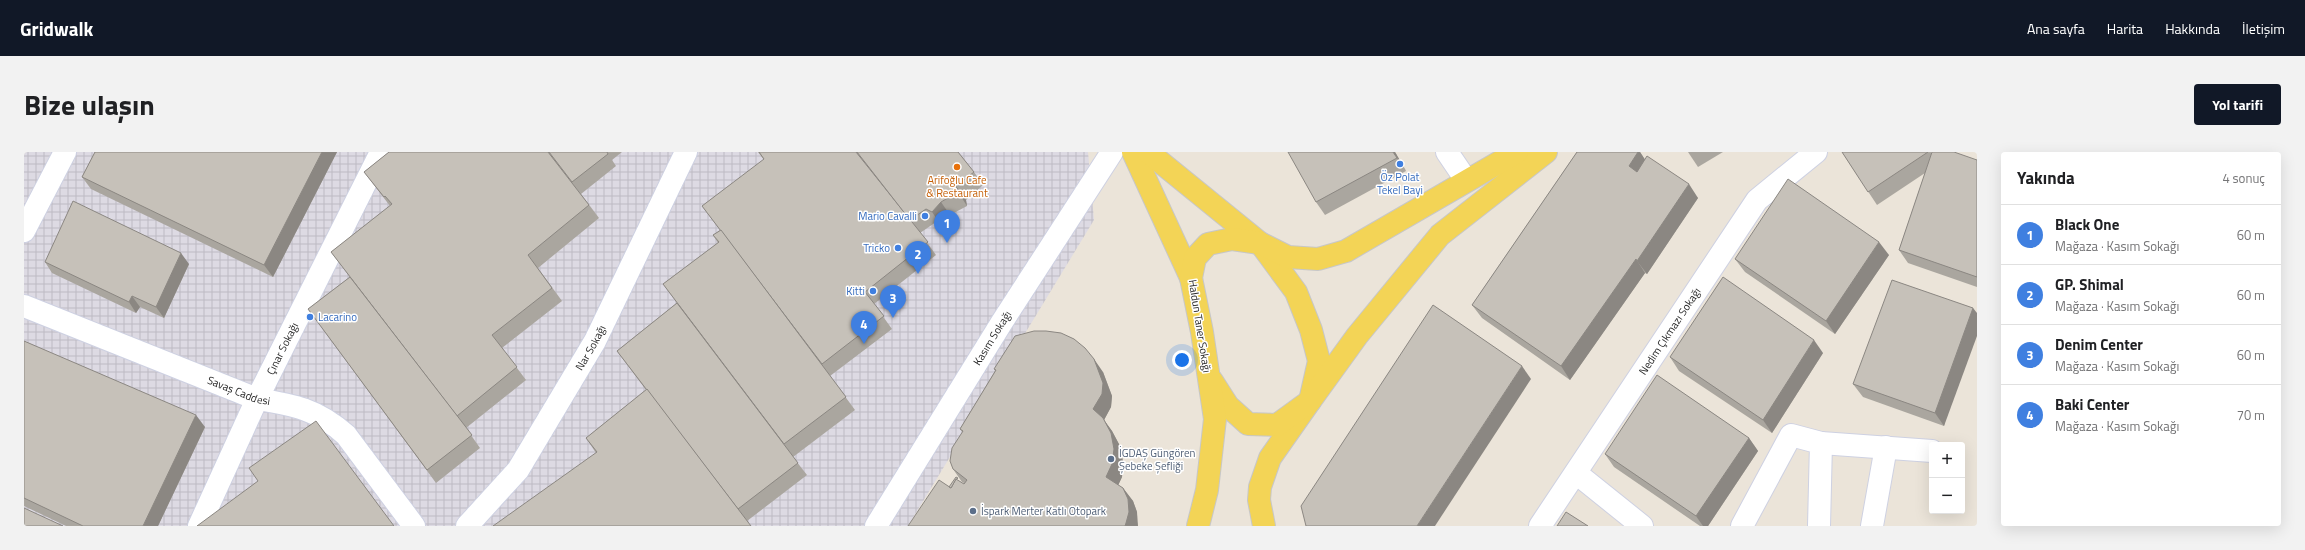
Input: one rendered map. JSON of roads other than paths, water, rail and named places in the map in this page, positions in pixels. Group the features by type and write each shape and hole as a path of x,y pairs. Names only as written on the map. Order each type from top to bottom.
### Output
{"main road":[{"path":"1134,152 1191,278"},
{"path":"1148,152 1260,243 1296,292 1311,330 1319,361 1310,401 1277,425 1248,424 1228,406 1208,375"},
{"name":"Haldun Taner Sokağı","path":"1198,526 1207,490 1214,419 1191,278 1195,258 1208,244 1232,239 1260,243 1288,257 1318,260 1346,251 1466,180 1517,152"},
{"path":"1264,526 1259,500 1260,487 1270,458 1357,336 1440,235 1546,152"}],"street":[{"path":"24,231 65,152"},
{"name":"Çınar Sokağı","path":"199,526 257,399 381,152"},
{"name":"Nar Sokağı","path":"467,526 518,470 595,341 686,152"},
{"name":"Kasım Sokağı","path":"876,526 1002,322 1112,152"},
{"path":"1447,152 1466,180"},
{"name":"Nedim Çıkmazı Sokağı","path":"1540,526 1757,200 1816,152"},
{"name":"Savaş Caddesi","path":"24,306 257,399 306,409 333,424 346,435 414,526"},
{"path":"1742,526 1791,435 1821,443 1929,451"},
{"path":"1819,526 1821,443"},
{"path":"1872,526 1886,447"},
{"path":"1576,473 1642,526"}],"place":[{"name":"Öz Polat Tekel Bayi","path":"1400,164"},
{"name":"Arifoğlu Cafe & Restaurant","path":"957,167"},
{"name":"Mario Cavalli","path":"925,216"},
{"name":"Black One","path":"947,243"},
{"name":"Tricko","path":"898,248"},
{"name":"GP. Shimal","path":"918,274"},
{"name":"Kitti","path":"873,291"},
{"name":"Lacarino","path":"310,317"},
{"name":"Denim Center","path":"893,318"},
{"name":"Baki Center","path":"864,344"},
{"name":"İGDAŞ Güngören Şebeke Şefliği","path":"1111,459"},
{"name":"İspark Merter Katlı Otopark","path":"973,511"}]}
